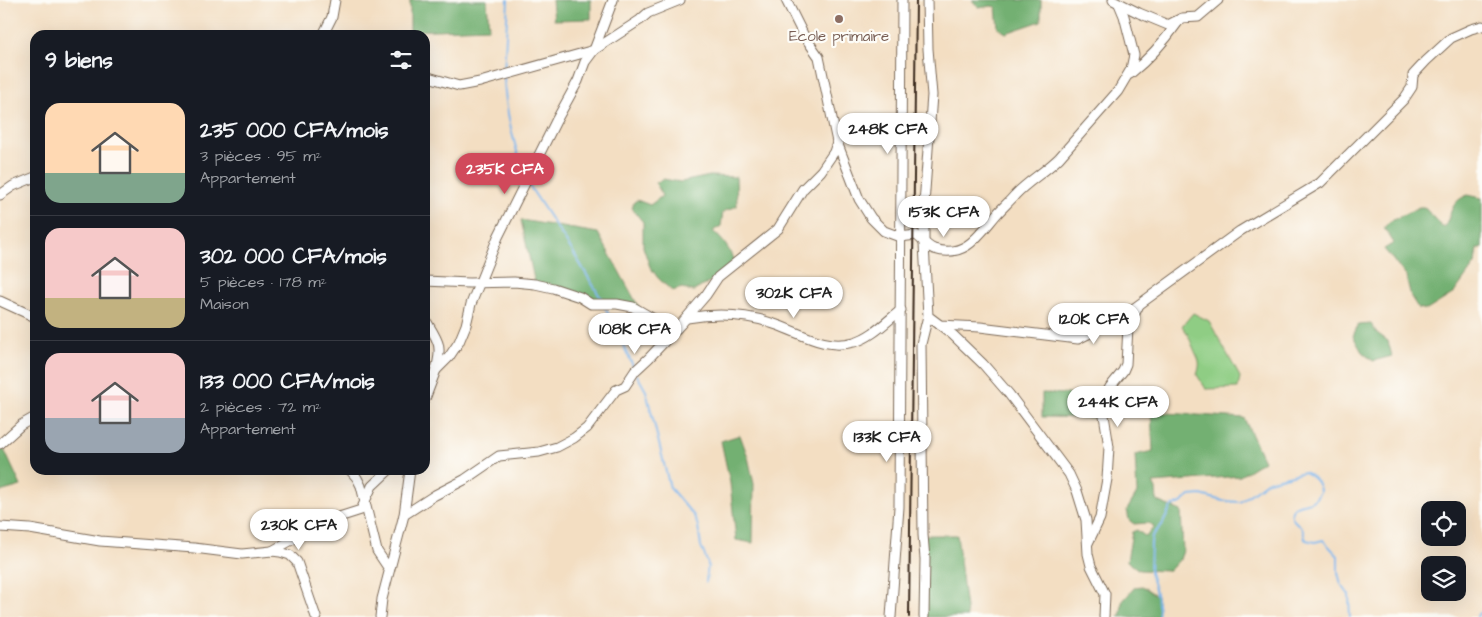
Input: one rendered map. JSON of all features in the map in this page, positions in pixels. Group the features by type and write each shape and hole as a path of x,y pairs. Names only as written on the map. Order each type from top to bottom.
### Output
{"street":[{"path":"326,30 332,17 336,0"},
{"path":"436,370 449,357 459,342 479,283 514,204 527,182 586,62 594,50 614,0"},
{"path":"430,77 459,86 480,82 594,50 648,13 680,0"},
{"path":"786,0 802,34 819,57 837,142 859,199 871,218 884,231 900,237 916,235 924,244 932,248 949,250 962,248 974,241 1022,188 1048,169 1113,97 1128,75 1134,56 1124,16 1116,2"},
{"path":"890,617 899,507 902,0"},
{"path":"924,617 925,559 923,535 921,344 928,316 924,244 927,150 932,95 928,49 927,0"},
{"path":"1116,2 1164,24 1170,24 1180,19 1198,18 1218,0"},
{"path":"1128,75 1145,62 1165,40 1180,19"},
{"path":"940,325 980,327 1078,339 1088,334 1114,316 1138,306 1240,231 1320,183 1404,99 1412,86 1413,75 1426,61 1452,38 1482,26"},
{"path":"404,515 435,495 464,480 499,456 539,452 557,447 574,438 586,428 616,390 625,386 635,371 687,318 718,277 778,229 803,189 821,171 834,152 837,142"},
{"path":"0,195 13,186 30,179"},
{"path":"430,281 514,282 553,288 580,297 591,304 617,304 632,307 666,326 677,328"},
{"path":"0,300 30,315"},
{"path":"1087,546 1100,518 1107,479 1110,447 1103,409 1110,387 1123,371 1126,364 1128,327 1138,306"},
{"path":"687,318 720,314 758,319 778,325 804,338 842,345 856,342 868,335 901,310"},
{"path":"928,316 953,335 984,364 1010,394 1065,469 1077,491 1086,520 1087,546 1091,566 1106,594 1104,617"},
{"path":"430,329 439,346 440,354 430,386"},
{"path":"0,444 30,420"},
{"path":"354,475 361,486 377,551 389,569"},
{"path":"272,551 297,537 303,529 361,510 372,486 384,475"},
{"path":"380,617 389,569 404,515 409,475"},
{"path":"0,527 26,528 100,541 203,548 242,554 272,551 288,554 297,561 316,617"}],"green space":[{"path":"410,0 487,0 489,28 410,30"},
{"path":"552,0 591,0 591,19 554,20"},
{"path":"972,0 1041,0 1041,21 1006,33 998,28 996,7 979,8"},
{"path":"710,176 736,177 737,206 723,212 721,226 713,231 726,246 735,264 718,277 694,291 682,288 672,291 658,278 650,267 643,247 643,222 632,209 633,203 637,200 650,205 662,196 656,183 663,179 681,182"},
{"path":"1468,195 1482,198 1482,247 1477,249 1475,264 1454,293 1427,310 1418,308 1411,297 1406,276 1384,249 1394,243 1384,228 1389,222 1419,207 1424,207 1442,227 1445,227 1455,204 1462,197"},
{"path":"521,220 598,233 641,311 591,304 535,284"},
{"path":"1193,313 1209,321 1240,377 1238,388 1206,389 1197,375 1199,360 1188,334 1182,326"},
{"path":"1371,324 1377,333 1388,341 1392,356 1373,361 1362,352 1353,336 1358,325"},
{"path":"1042,393 1097,395 1099,418 1042,417"},
{"path":"1151,412 1244,418 1264,461 1240,476 1153,483 1156,489 1157,501 1181,511 1183,551 1180,559 1169,571 1139,570 1127,561 1132,532 1137,530 1146,537 1154,526 1148,523 1134,524 1129,520 1127,510 1137,493 1135,455 1153,451"},
{"path":"740,435 748,457 754,484 753,543 736,540 730,483 721,441"},
{"path":"0,444 21,486 0,492"},
{"path":"923,535 957,535 967,617 924,617"},
{"path":"1142,586 1157,596 1158,617 1118,617 1121,613 1122,602 1135,587"}],"waterway":[{"path":"504,73 508,0"},
{"path":"504,77 511,127 524,175"},
{"path":"528,184 602,300"},
{"path":"605,307 634,368"},
{"path":"637,375 646,391 670,488 694,516 698,526 701,546 708,564 706,582"},
{"path":"1158,617 1159,609 1150,573 1151,543 1152,536 1162,525 1171,507 1181,503 1190,496 1201,495 1223,501 1240,502 1268,481 1304,472 1315,480 1320,492 1313,500 1295,507 1292,512 1293,518 1302,528 1306,540 1315,542 1323,540 1338,556 1338,573 1341,584 1349,595 1350,617"},
{"path":"1477,617 1482,612"}],"railway":[{"path":"909,617 916,0"}],"place":[{"name":"Ecole primaire","path":"839,19"}]}
